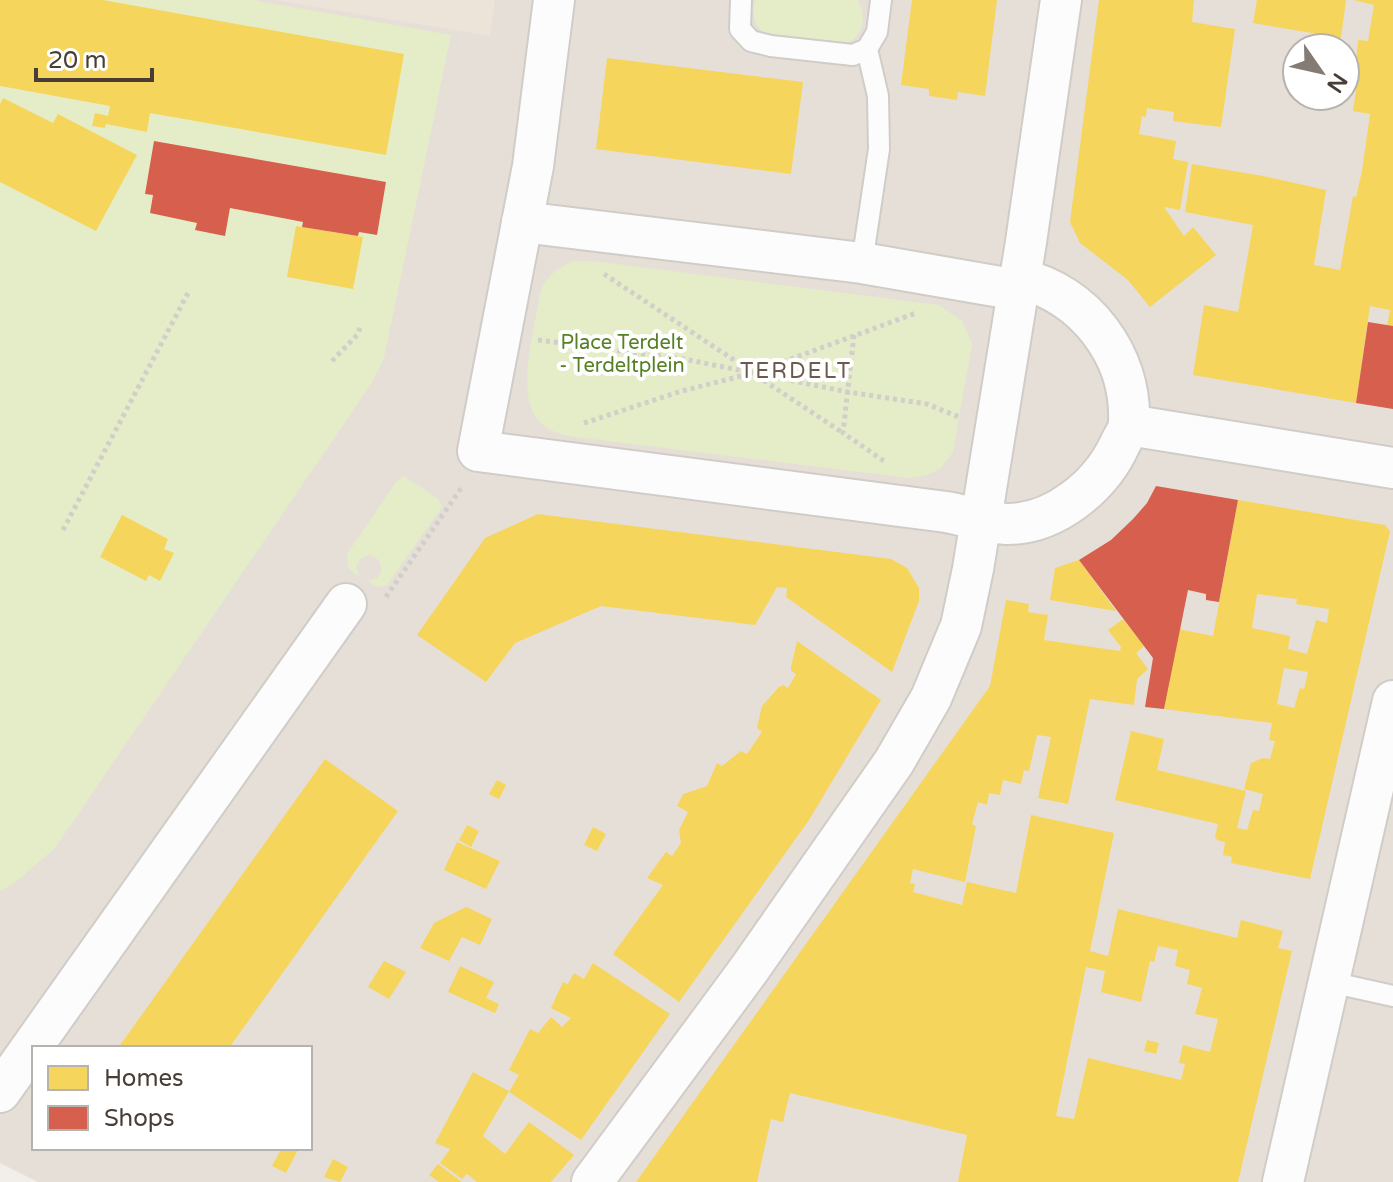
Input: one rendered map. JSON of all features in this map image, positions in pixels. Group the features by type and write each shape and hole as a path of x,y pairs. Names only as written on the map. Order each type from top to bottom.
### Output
{"street":[{"path":"522,222 1019,285 1041,284 1063,295 1095,323 1114,351 1126,390 1129,425 1113,459 1083,495 1040,517 1006,524 946,512 478,451 522,222 533,166 554,0"},
{"path":"592,1182 748,971 894,762 931,698 961,626 1019,285 1061,0"},
{"path":"1129,425 1393,468"},
{"path":"33,1046 346,604"},
{"path":"1283,1182 1393,701"},
{"path":"0,1092 32,1047"}],"lane":[{"path":"741,0 740,29 751,41 837,55 853,55 867,49 877,32 881,0"},
{"path":"862,263 879,149 878,96 867,49"},
{"path":"1330,982 1393,996"}],"path":[{"path":"599,270 896,469"},
{"path":"63,530 188,293"},
{"path":"576,426 682,391 753,373 925,310"},
{"path":"332,361 358,334 361,324"},
{"path":"843,433 854,335"},
{"path":"533,340 684,359 848,392 927,404 959,417"},
{"path":"346,604 385,598 463,486 478,451"}],"shaded area":[{"path":"0,0 1393,0 1393,1182 38,1182 0,1163"},
{"path":"274,0 495,0 490,36"}],"green space":[{"path":"0,0 252,0 451,35 384,358 371,384 55,848 13,884 0,891"},
{"path":"755,0 857,0 863,20 858,33 848,43 830,45 778,38 761,30 756,23"},
{"name":"Place Terdelt - Terdeltplein","path":"574,261 939,305 962,321 972,344 953,452 940,469 909,478 583,438 551,430 533,413 527,382 528,364 544,284 556,270"},
{"path":"404,476 438,499 442,507 387,585 377,587 368,581 377,578 382,570 379,560 370,555 361,558 356,567 359,576 349,569 347,554 396,482"}],"building: Homes":[{"path":"0,0 103,0 404,54 386,155 150,113 147,132 106,124 105,128 92,126 95,113 108,116 110,106 0,86"},
{"path":"912,0 997,0 985,96 958,92 957,100 929,96 929,89 901,85"},
{"path":"1099,0 1194,0 1192,22 1235,29 1221,127 1173,121 1174,112 1147,108 1146,117 1142,116 1139,134 1176,141 1173,159 1188,162 1180,210 1164,207 1184,236 1193,227 1216,255 1150,307 1128,280 1080,243 1070,222"},
{"path":"1257,0 1346,0 1342,32 1306,32 1253,23"},
{"path":"1354,0 1393,0 1393,326 1387,325 1390,310 1370,306 1356,403 1193,375 1204,305 1238,312 1253,225 1185,212 1192,164 1326,190 1314,265 1340,270 1353,196 1356,197 1362,171 1370,114 1359,112 1361,40 1368,41 1374,5"},
{"path":"607,58 803,82 791,174 596,149"},
{"path":"3,98 53,123 58,114 137,155 96,231 0,182 0,104"},
{"path":"296,226 363,237 353,289 287,277"},
{"path":"1238,500 1385,525 1390,531 1310,879 1231,863 1232,857 1223,855 1225,842 1217,840 1215,836 1218,824 1115,800 1131,731 1164,739 1157,770 1246,791 1237,828 1247,830 1253,810 1259,811 1263,794 1244,789 1251,763 1263,758 1270,759 1275,741 1269,740 1272,723 1164,709 1178,629 1213,636","holes":["1257,594 1297,599 1296,604 1329,609 1327,623 1316,620 1307,654 1288,649 1290,636 1252,628","1284,668 1308,672 1304,689 1300,688 1294,708 1277,704"]},
{"path":"538,514 891,559 907,568 919,588 919,601 892,672 786,597 787,588 777,587 755,625 601,606 515,643 486,682 417,635 485,538"},
{"path":"122,515 168,539 164,549 174,553 160,581 149,575 146,581 100,557"},
{"path":"1079,560 1116,611 1050,600 1055,568"},
{"path":"1006,600 1029,604 1028,612 1048,615 1044,640 1120,651 1121,647 1108,630 1123,619 1144,646 1136,653 1148,669 1137,679 1134,705 1090,699 1068,804 1038,798 1051,737 1037,735 1029,771 1024,770 1021,784 1003,780 1000,795 989,793 987,805 978,802 965,882 913,869 910,883 915,884 913,892 962,905 967,882 1016,893 1031,815 1114,833 1090,951 1108,956 1118,909 1237,938 1241,920 1283,931 1278,948 1292,951 1238,1182 958,1182 967,1135 790,1093 783,1122 771,1119 757,1182 636,1182 990,686","holes":["1158,946 1178,950 1175,966 1190,970 1187,984 1202,988 1195,1014 1218,1019 1210,1052 1183,1045 1179,1063 1185,1064 1181,1080 1088,1058 1074,1119 1056,1116 1086,967 1105,971 1101,992 1141,1002 1150,961 1154,962"]},
{"path":"797,641 881,700 809,820 679,1002 613,954 663,885 647,878 666,852 672,856 681,843 679,830 688,812 677,806 683,794 707,786 717,763 722,766 741,751 747,754 762,732 757,728 762,706 779,687 783,685 788,688 796,674 791,667"},
{"path":"325,759 398,811 230,1046 119,1046"},
{"path":"497,780 506,785 499,799 489,794"},
{"path":"467,825 479,831 471,847 459,840"},
{"path":"593,827 606,834 597,851 584,845"},
{"path":"457,842 500,861 486,889 444,870"},
{"path":"466,907 492,919 480,945 462,937 449,961 420,948 434,923"},
{"path":"384,961 406,972 389,999 368,987"},
{"path":"593,963 670,1014 581,1140 509,1092 519,1075 509,1070 530,1029 538,1033 551,1017 562,1027 571,1018 551,1008 563,982 568,984 574,973 584,979"},
{"path":"460,966 494,982 486,998 499,1004 495,1013 448,992"},
{"path":"1147,1040 1159,1043 1156,1054 1144,1051"},
{"path":"473,1072 509,1091 483,1136 505,1154 529,1122 574,1155 551,1182 477,1182 467,1174 462,1179 440,1163 450,1149 435,1143"},
{"path":"281,1150 298,1150 286,1173 272,1166"},
{"path":"333,1159 348,1167 340,1182 324,1177"},
{"path":"438,1164 462,1182 439,1182 429,1175"}],"building: Shops":[{"path":"154,141 386,182 377,235 359,232 358,236 302,227 303,222 230,208 225,236 195,230 197,223 150,213 153,195 145,194"},
{"path":"1368,322 1393,326 1393,409 1356,403"},
{"path":"1156,486 1238,500 1219,602 1206,600 1206,594 1188,590 1164,709 1145,707 1153,658 1079,560 1111,540 1133,519"}],"district":[{"name":"TERDELT","path":"796,370"}]}
